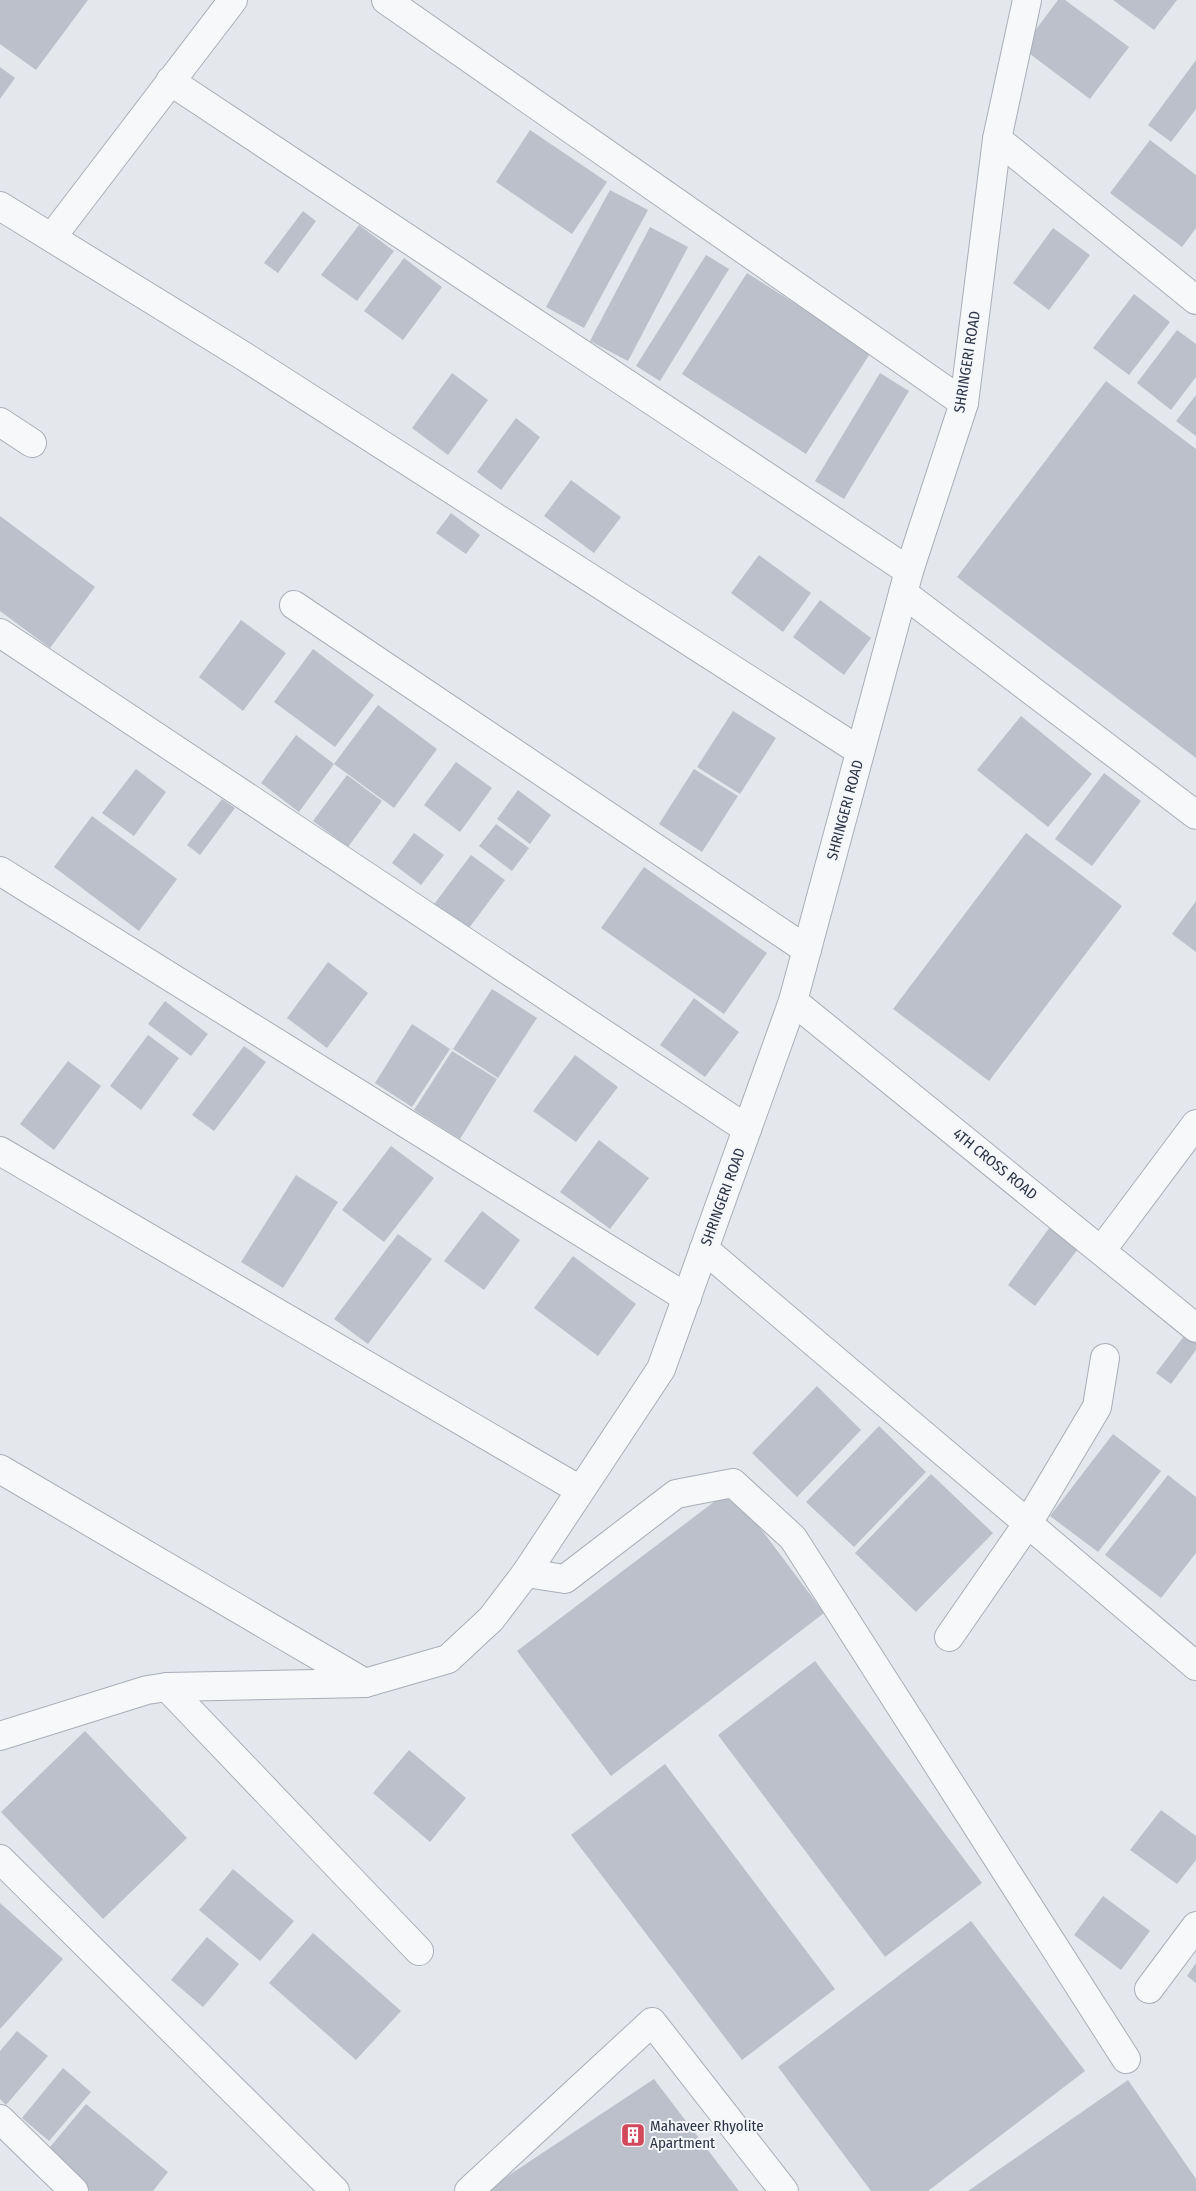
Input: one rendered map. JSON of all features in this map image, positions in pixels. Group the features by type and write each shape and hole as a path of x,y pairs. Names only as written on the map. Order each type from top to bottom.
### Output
{"street":[{"path":"52,237 232,0"},
{"path":"386,0 964,402"},
{"name":"SHRINGERI ROAD","path":"0,1736 147,1690 167,1687 365,1683 448,1659 491,1619 526,1572 661,1369 793,1001 906,582 964,402 997,139 1027,0"},
{"path":"170,81 906,582 1196,814"},
{"path":"997,139 1196,300"},
{"path":"0,206 242,355 860,751"},
{"path":"0,422 32,443"},
{"path":"294,605 807,950"},
{"path":"1,635 748,1129"},
{"path":"0,871 686,1298"},
{"name":"4TH CROSS ROAD","path":"793,1001 1196,1328"},
{"path":"1101,1251 1196,1124"},
{"path":"0,1151 580,1490"},
{"path":"704,1249 1196,1666"},
{"path":"949,1637 1028,1524 1097,1407 1105,1358"},
{"path":"0,1469 365,1683"},
{"path":"526,1572 565,1579 676,1494 733,1483 793,1538 1126,2059"},
{"path":"167,1687 419,1951"},
{"path":"0,1859 335,2191"},
{"path":"1149,1989 1196,1926"},
{"path":"469,2191 652,2022 784,2191"},
{"path":"0,2119 74,2191"}],"building":[{"path":"0,0 88,0 36,70 0,44"},
{"path":"1058,0 1065,0 1129,47 1090,99 1022,48"},
{"path":"1113,0 1177,0 1154,30"},
{"path":"1196,60 1196,109 1171,142 1148,125"},
{"path":"0,67 15,78 0,99"},
{"path":"530,130 607,182 572,234 496,182"},
{"path":"1150,140 1196,175 1196,228 1182,247 1110,193"},
{"path":"610,190 648,210 584,328 546,307"},
{"path":"303,211 316,221 278,273 264,263"},
{"path":"359,225 394,251 357,301 321,275"},
{"path":"650,227 688,247 628,361 590,341"},
{"path":"1053,228 1090,255 1049,310 1013,283"},
{"path":"706,255 729,269 660,381 636,366"},
{"path":"404,258 442,287 403,340 364,311"},
{"path":"747,273 871,352 806,454 682,374"},
{"path":"1134,294 1170,322 1129,375 1093,348"},
{"path":"1177,330 1196,344 1196,377 1171,410 1137,383"},
{"path":"452,373 488,400 448,455 412,428"},
{"path":"880,373 909,391 844,499 815,481"},
{"path":"1106,381 1196,449 1196,758 957,577"},
{"path":"1196,395 1196,436 1176,421"},
{"path":"516,418 540,437 501,490 477,472"},
{"path":"571,480 621,517 594,553 544,516"},
{"path":"451,513 480,535 466,554 436,533"},
{"path":"0,516 95,587 50,648 0,611"},
{"path":"759,555 811,593 783,632 731,593"},
{"path":"820,600 871,638 844,675 793,637"},
{"path":"241,620 286,653 243,711 199,677"},
{"path":"313,649 374,695 335,747 274,702"},
{"path":"378,705 437,749 394,808 334,764"},
{"path":"733,711 776,738 740,794 697,767"},
{"path":"1021,716 1092,774 1048,827 977,770"},
{"path":"296,735 334,764 299,812 261,783"},
{"path":"456,762 492,788 460,832 424,805"},
{"path":"136,769 166,792 134,836 102,813"},
{"path":"694,769 738,796 702,852 659,824"},
{"path":"1104,773 1141,801 1092,866 1055,839"},
{"path":"347,775 382,801 348,847 313,821"},
{"path":"518,790 551,815 530,844 497,819"},
{"path":"222,799 235,808 200,855 187,845"},
{"path":"92,816 177,879 139,931 54,867"},
{"path":"496,824 529,848 512,871 479,846"},
{"path":"414,833 444,855 421,885 392,863"},
{"path":"1026,833 1122,906 989,1081 893,1009"},
{"path":"471,855 505,880 466,932 432,907"},
{"path":"644,867 767,953 724,1014 601,928"},
{"path":"1196,901 1196,952 1172,934"},
{"path":"328,962 368,993 327,1048 287,1018"},
{"path":"492,989 537,1018 498,1078 453,1049"},
{"path":"694,998 739,1032 705,1077 660,1045"},
{"path":"165,1001 208,1034 191,1056 148,1024"},
{"path":"412,1024 450,1049 412,1107 375,1083"},
{"path":"148,1035 179,1058 141,1110 110,1086"},
{"path":"244,1046 266,1062 214,1131 192,1115"},
{"path":"452,1051 497,1079 460,1139 414,1110"},
{"path":"575,1055 618,1087 576,1142 533,1111"},
{"path":"68,1061 101,1086 54,1150 20,1124"},
{"path":"599,1140 649,1178 610,1229 560,1192"},
{"path":"391,1146 434,1178 384,1242 342,1210"},
{"path":"296,1175 338,1202 283,1288 241,1262"},
{"path":"482,1211 520,1240 484,1290 444,1261"},
{"path":"1052,1224 1081,1245 1035,1306 1008,1285"},
{"path":"398,1234 432,1259 368,1344 334,1319"},
{"path":"573,1256 636,1304 598,1356 534,1308"},
{"path":"1187,1332 1196,1339 1196,1350 1171,1384 1156,1373"},
{"path":"817,1386 861,1430 797,1497 752,1453"},
{"path":"879,1426 926,1472 854,1547 806,1502"},
{"path":"1113,1434 1161,1471 1098,1552 1050,1516"},
{"path":"931,1474 993,1533 916,1612 855,1553"},
{"path":"1168,1475 1196,1497 1196,1553 1161,1598 1105,1555"},
{"path":"731,1489 824,1613 611,1776 517,1651"},
{"path":"815,1661 982,1883 885,1957 718,1735"},
{"path":"85,1731 187,1838 103,1919 1,1812"},
{"path":"409,1750 466,1798 430,1842 373,1793"},
{"path":"665,1764 835,1989 742,2060 571,1835"},
{"path":"1161,1810 1196,1836 1196,1860 1177,1884 1130,1850"},
{"path":"233,1869 294,1921 260,1961 199,1910"},
{"path":"1103,1896 1150,1931 1121,1970 1074,1935"},
{"path":"0,1903 63,1959 0,2029"},
{"path":"971,1921 1085,2071 928,2191 871,2191 778,2067"},
{"path":"313,1933 401,2011 356,2060 269,1983"},
{"path":"207,1937 239,1964 203,2007 171,1980"},
{"path":"1196,1963 1196,1983 1187,1976"},
{"path":"17,2031 48,2056 6,2105 0,2099 0,2051"},
{"path":"63,2068 91,2092 49,2141 22,2118"},
{"name":"Mahaveer Rhyolite Apartment","path":"654,2079 739,2191 485,2191"},
{"path":"1128,2080 1196,2179 1196,2191 968,2191"},
{"path":"86,2104 168,2172 153,2191 90,2191 45,2153"}],"place":[{"name":"Mahaveer Rhyolite Apartment","path":"633,2135"}]}
